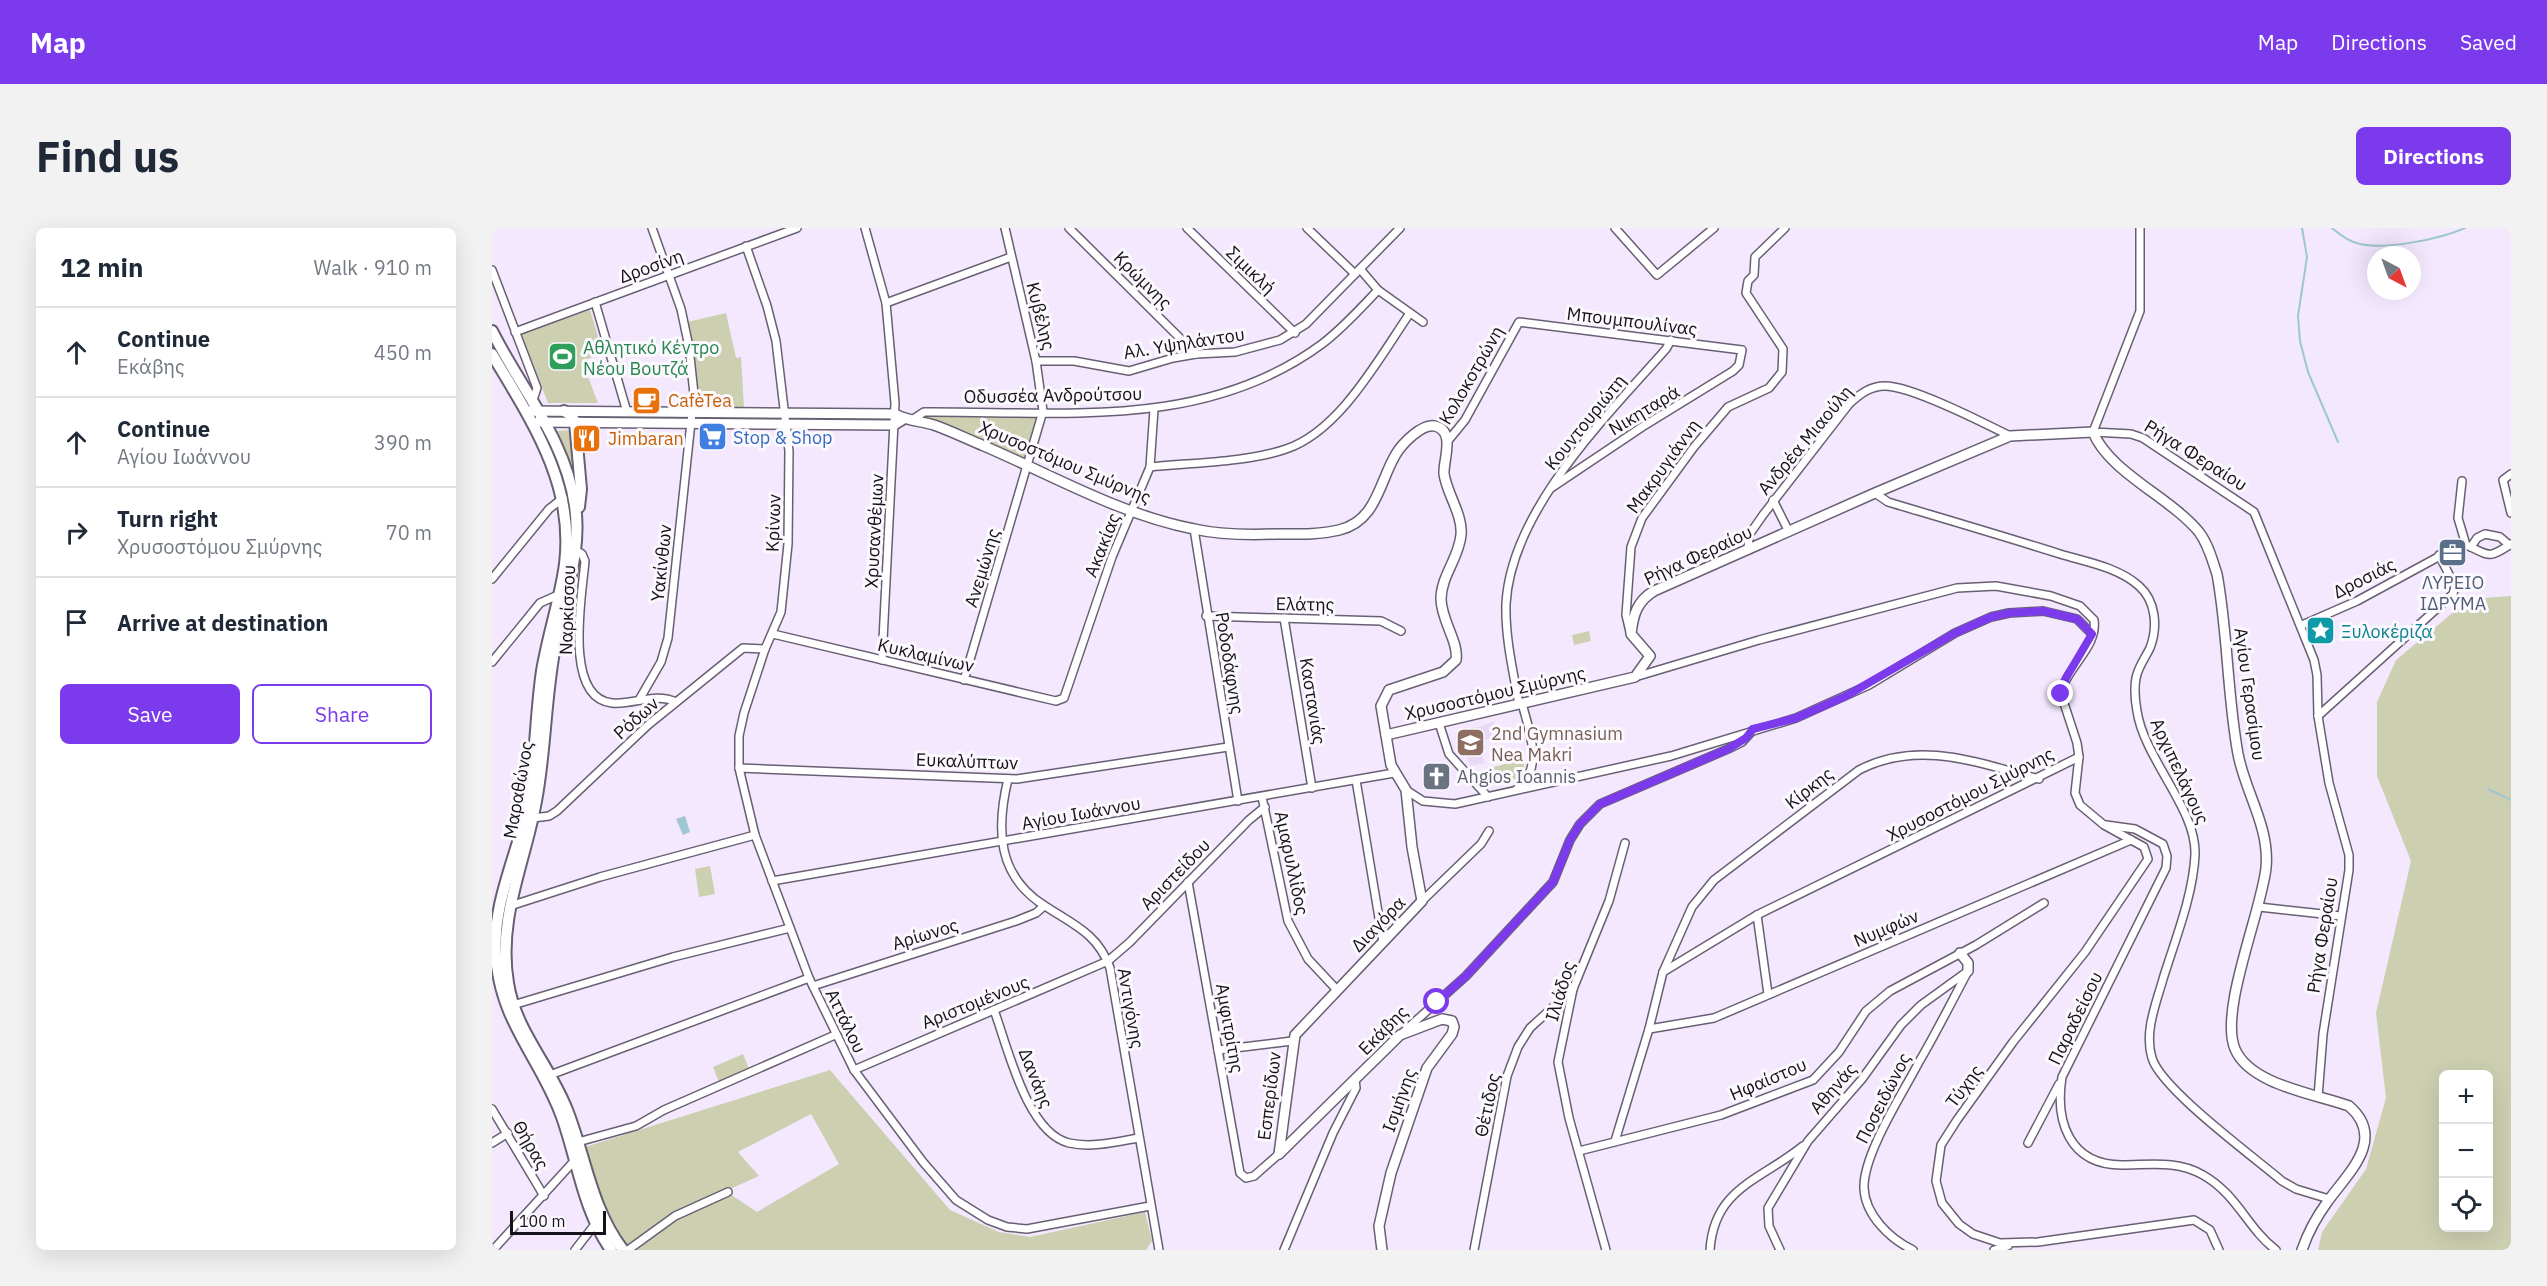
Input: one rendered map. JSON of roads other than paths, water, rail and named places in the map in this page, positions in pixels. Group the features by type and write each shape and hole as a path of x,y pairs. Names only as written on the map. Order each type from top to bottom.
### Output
{"main road":[{"name":"Μαραθώνος","path":"492,331 559,448 570,478 576,520 574,549 552,663 541,773 533,818 509,907 504,954 513,1005 568,1112 594,1199 603,1220 623,1250"},
{"name":"Μαραθώνος","path":"492,354 533,422 548,452 562,498 566,546 542,674 528,801 499,906 495,942 496,990 561,1115 596,1223 612,1250"},
{"path":"564,411 575,422 581,498 576,520"}],"street":[{"name":"Υακίνθων","path":"639,700 661,662 668,638 694,412 689,347 670,276 652,228"},
{"name":"Δροσίνη","path":"514,332 797,228"},
{"name":"Χρυσανθέμων","path":"865,228 886,303 895,403 882,660"},
{"name":"Κυβέλης","path":"1005,228 1036,361 1043,411"},
{"name":"Κρώμνης","path":"1069,228 1196,354"},
{"name":"Σιμικλή","path":"1187,228 1294,333"},
{"path":"1307,228 1378,290 1423,322"},
{"name":"Αλ. Υψηλάντου","path":"1036,361 1074,361 1129,371 1196,354 1249,349 1294,333 1400,228"},
{"path":"1615,228 1657,275 1714,228"},
{"name":"Μακρυγιάννη","path":"1631,634 1626,615 1627,589 1634,533 1642,518 1703,435 1728,407 1742,399 1763,392 1774,384 1784,365 1783,349 1779,341 1746,293 1745,287 1754,275 1755,257 1785,228"},
{"path":"2093,432 2140,311 2140,228"},
{"name":"Κρίνων","path":"746,246 771,320 788,424 788,544 781,612 773,634"},
{"path":"886,303 1011,257"},
{"path":"492,270 537,388 533,400"},
{"name":"Οδυσσέα Ανδρούτσου","path":"908,420 924,412 1109,413 1154,409 1229,393 1268,376 1321,345 1349,321 1378,290"},
{"path":"595,302 627,412"},
{"path":"1150,467 1261,454 1286,450 1298,444 1316,432 1348,402 1410,313"},
{"name":"Μπουμπουλίνας","path":"1519,321 1742,350"},
{"name":"Κολοκοτρώνη","path":"1447,442 1465,420 1519,321"},
{"name":"Κουντουριώτη","path":"1514,791 1528,780 1533,768 1508,638 1506,601 1511,578 1528,531 1562,470 1666,349 1671,340"},
{"name":"Νικηταρά","path":"1551,488 1642,427 1733,371 1739,365 1742,350"},
{"name":"Ανδρέα Μιαούλη","path":"1748,550 1749,535 1773,500 1849,404 1867,389 1896,387 1932,400 2010,436"},
{"name":"Ακακίας","path":"1068,691 1088,624 1150,467 1154,409"},
{"name":"Χρυσοστόμου Σμύρνης","path":"526,411 787,412 894,420"},
{"name":"Ανεμώνης","path":"964,680 1043,411"},
{"name":"Χρυσοστόμου Σμύρνης","path":"533,422 788,424 908,420 940,428 1131,511 1194,529 1229,534 1320,533 1348,527 1371,508 1396,453 1415,434 1434,425 1444,433 1447,442 1444,473 1461,531 1457,553 1442,587 1441,598 1444,622 1455,648 1456,660 1448,669 1395,687 1385,694 1381,706 1394,773"},
{"name":"Ρήγα Φεραίου","path":"1631,634 1636,610 1649,594 1875,492 2010,436 2093,432 2131,434 2143,438 2254,512 2302,625 2318,675 2318,716 2332,804 2349,855 2349,870 2322,1034 2318,1097"},
{"name":"Αγίου Γερασίμου","path":"2093,432 2105,454 2189,522 2205,542 2212,558 2221,593 2239,757 2265,841 2265,869 2259,907 2230,1023 2234,1048 2245,1064 2272,1081 2349,1106 2358,1113 2366,1137 2360,1158 2314,1221 2302,1250"},
{"path":"2511,474 2503,480 2511,513"},
{"path":"2462,481 2458,518 2469,546 2477,553 2492,555 2510,544"},
{"name":"Αρχιπελάγους","path":"1875,492 1888,502 1983,528 2112,570 2139,586 2148,596 2156,626 2151,646 2136,676 2137,714 2146,739 2193,832 2195,854 2189,889 2154,1012 2148,1042 2152,1060 2160,1074 2189,1104 2282,1181 2296,1189 2329,1199"},
{"path":"492,579 553,505 562,498"},
{"path":"1773,500 1789,532"},
{"name":"Ροδοδάφνης","path":"1194,529 1206,616 1238,801"},
{"name":"Δροσιάς","path":"2302,625 2356,601 2439,555 2469,546 2485,534 2500,537 2510,544"},
{"name":"Ναρκίσσου","path":"574,549 582,554 585,561 580,640 583,679 588,691 599,699 612,703 666,697 676,702"},
{"path":"2318,716 2453,594 2455,586 2439,555"},
{"name":"Χρυσοστόμου Σμύρνης","path":"1386,735 1635,677 1759,640 1958,588 1996,586 2059,598 2080,606 2090,615 2094,622 2092,634 2066,678 2061,694 2079,757 2039,779 1757,915 1663,972"},
{"path":"492,662 540,603 558,595"},
{"path":"1394,773 1406,790 1423,801 1441,805 1514,791 1671,756 1753,729 1796,718 1846,696 1955,633 1991,617 2018,612 2043,611 2077,619 2092,634"},
{"name":"Ελάτης","path":"1206,616 1381,621 1401,631"},
{"name":"Καστανιάς","path":"1284,618 1312,788"},
{"name":"Κυκλαμίνων","path":"773,634 1056,701 1064,698 1068,691"},
{"name":"Αττάλου","path":"773,634 765,649 741,724 739,768 755,835 772,881 809,978 854,1070 944,1187 969,1210 988,1220 1014,1228 1034,1228 1150,1206"},
{"path":"1631,634 1650,656 1635,677"},
{"name":"Ρόδων","path":"533,818 549,816 557,811 676,702 743,648 765,649"},
{"path":"1438,723 1449,754 1488,796"},
{"name":"Εκάβης","path":"1246,1178 1254,1176 1279,1154 1400,1035 1466,976 1553,882 1570,840 1580,824 1600,804 1728,749 1746,738 1753,729"},
{"name":"Ευκαλύπτων","path":"739,768 1008,779 1228,747"},
{"name":"Κίρκης","path":"1663,972 1692,908 1714,879 1859,770 1883,759 1925,753 1947,756 2039,779"},
{"name":"Τύχης","path":"2079,757 2075,793 2080,804 2104,825 2144,847 2148,860 2085,952 2013,1042 1957,1120 1941,1145 1936,1181 1947,1212 1972,1234 2014,1244 2194,1220 2210,1230 2218,1250"},
{"name":"Αγίου Ιωάννου","path":"772,881 1394,773"},
{"name":"Αντιγόνης","path":"1008,779 1000,814 1001,842 1020,884 1044,906 1086,931 1108,961 1159,1250"},
{"path":"1356,780 1383,942"},
{"path":"1406,790 1412,848 1422,902"},
{"name":"Αμαρυλλίδος","path":"1262,797 1292,932 1316,969 1337,990"},
{"name":"Αριστείδου","path":"1108,961 1249,820 1265,807"},
{"name":"Παραδείσου","path":"2104,825 2135,829 2163,844 2167,856 2166,868 2062,1077 2062,1122 2070,1139 2084,1153 2108,1163 2174,1165 2201,1174 2230,1195 2276,1250"},
{"name":"Διαγόρα","path":"1292,1041 1297,1032 1383,942 1481,844 1489,831"},
{"path":"509,907 600,877 755,835"},
{"name":"Νυμφών","path":"1649,1029 1714,1018 2131,840"},
{"name":"Ιλιάδος","path":"1579,1151 1560,1079 1558,1062 1573,989 1608,901 1625,843"},
{"name":"Αμφιτρίτης","path":"1188,882 1236,1154 1240,1173 1246,1178"},
{"name":"Ηφαίστου","path":"1579,1151 1721,1115 1813,1080 1839,1052 1861,1018 1890,991 2044,903"},
{"name":"Αρίωνος","path":"813,986 1016,921 1036,913 1044,906"},
{"path":"2259,907 2341,916"},
{"path":"1757,915 1768,994"},
{"path":"513,1005 662,960 790,927"},
{"path":"1960,953 1968,963 1968,971"},
{"name":"Αριστομένους","path":"854,1070 1108,961"},
{"name":"Αθηνάς","path":"1780,1250 1769,1226 1768,1208 1808,1141 1862,1079 1906,1019 1921,1005 1968,971"},
{"name":"Ποσειδώνος","path":"1913,1250 1888,1232 1869,1209 1864,1188 1865,1176 1883,1131 1968,971"},
{"path":"1615,1141 1649,1029 1663,972"},
{"path":"550,1075 809,978"},
{"name":"Θέτιδος","path":"1474,1250 1505,1085 1518,1047 1530,1028 1573,989"},
{"name":"Δανάης","path":"994,1010 1032,1113 1048,1133 1060,1141 1078,1145 1138,1138"},
{"name":"Ισμήνης","path":"1382,1250 1379,1226 1391,1173 1427,1068 1450,1037 1454,1025 1450,1020 1442,1019 1400,1035"},
{"path":"578,1142 636,1126 664,1110 835,1035"},
{"path":"1218,1050 1292,1041"},
{"name":"Εσπερίδων","path":"1279,1154 1292,1041"},
{"path":"2028,1143 2062,1077"},
{"path":"1284,1250 1340,1116 1356,1088 1355,1080"},
{"name":"Θήρας","path":"492,1109 544,1196"},
{"path":"492,1143 508,1133"},
{"path":"1710,1250 1715,1221 1724,1203 1738,1190 1782,1163 1808,1141"},
{"path":"1579,1151 1606,1250"},
{"path":"493,1250 575,1160"},
{"path":"628,1250 662,1224 728,1192"},
{"path":"575,1250 596,1223"},
{"path":"1151,1250 1157,1240"},
{"path":"1994,1250 2014,1244"}],"water":[{"path":"685,816 690,832 683,835 676,819"}],"waterway":[{"path":"2302,228 2307,257 2298,316 2300,341 2308,372 2338,442"},
{"path":"2332,228 2356,243 2384,246 2428,239 2465,228"},
{"path":"2488,789 2511,800"}],"place":[{"name":"Αθλητικό Κέντρο Νέου Βουτζά","path":"562,357"},
{"name":"CafèTea","path":"647,400"},
{"name":"Stop & Shop","path":"712,437"},
{"name":"Jimbaran","path":"587,438"},
{"name":"ΛΥΡΕΙΟ ΙΔΡΥΜΑ","path":"2453,553"},
{"name":"Ξυλοκέριζα","path":"2320,631"},
{"name":"2nd Gymnasium Nea Makri","path":"1470,743"},
{"name":"Ahgios Ioannis","path":"1436,776"}]}
